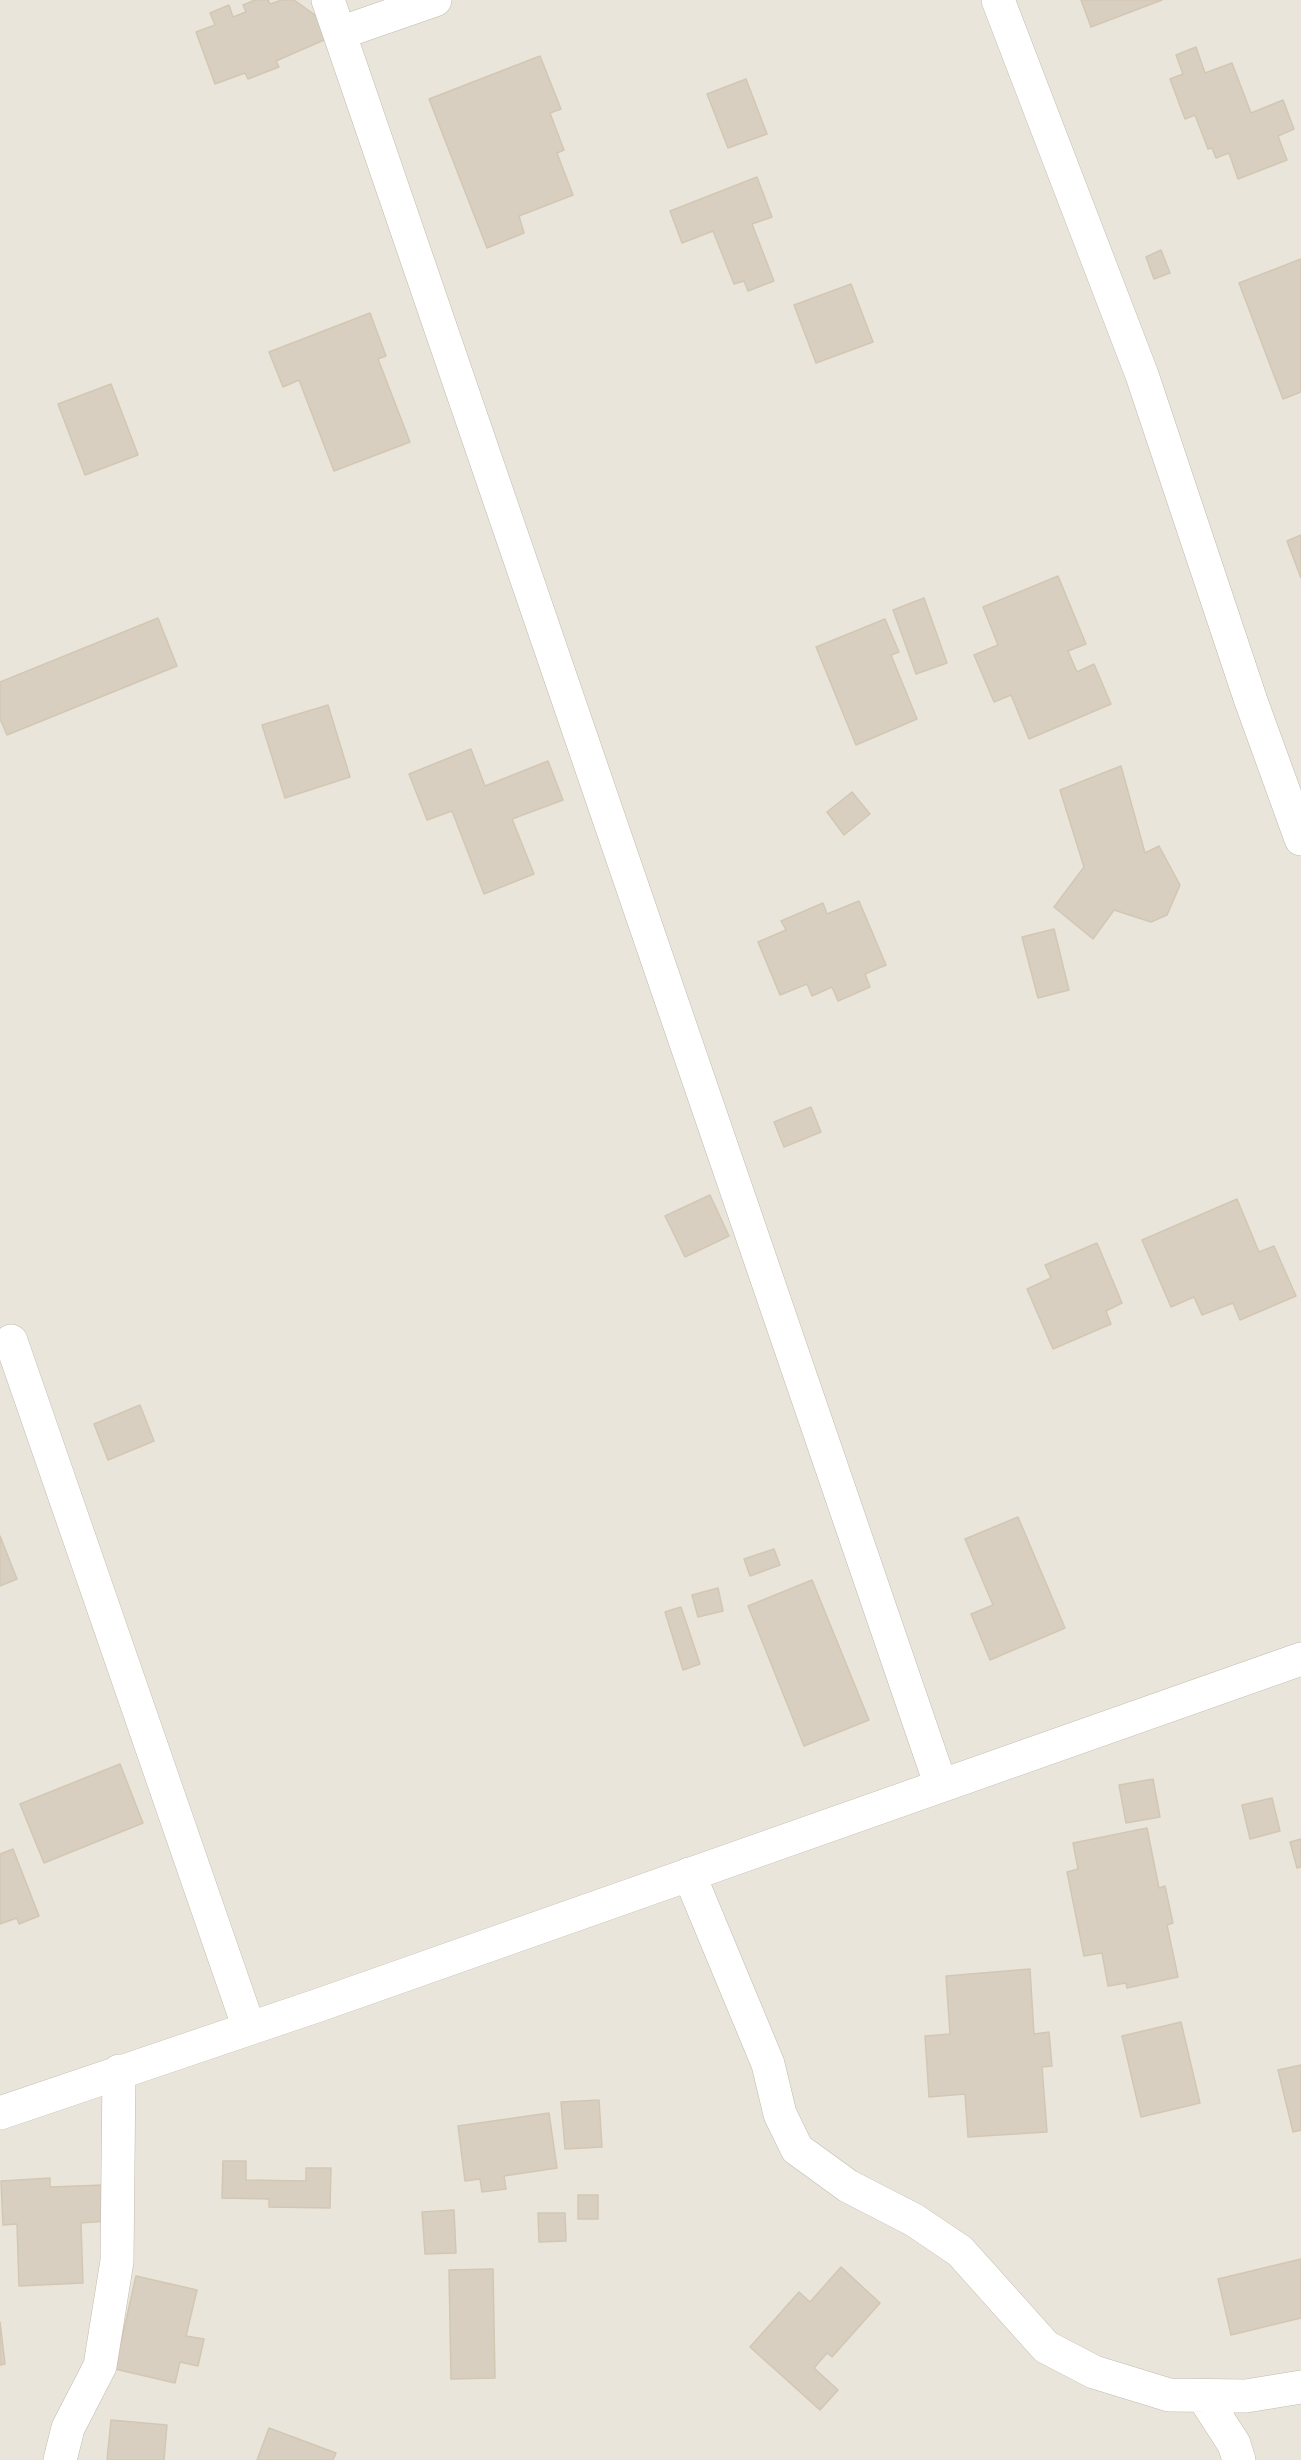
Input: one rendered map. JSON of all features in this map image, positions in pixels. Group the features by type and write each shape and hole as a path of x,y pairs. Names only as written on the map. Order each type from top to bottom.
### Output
{"street":[{"path":"328,0 941,1786"},
{"path":"340,33 435,0"},
{"path":"998,0 1142,375 1251,701 1301,839"},
{"path":"11,1341 249,2028"},
{"path":"0,2113 1301,1659"},
{"path":"689,1874 768,2064 780,2114 797,2149 848,2186 914,2220 960,2251 1046,2348 1094,2372 1170,2395 1246,2396 1301,2387"},
{"path":"60,2460 68,2428 100,2366 117,2261 119,2071"},
{"path":"1203,2396 1234,2444 1239,2460"}],"shaded area":[{"path":"0,0 1301,0 1301,2460 0,2460"}],"building":[{"path":"255,0 268,0 270,4 282,0 294,0 340,33 276,61 279,67 248,79 245,73 215,84 196,32 215,25 210,13 229,5 233,17 246,12 243,5"},
{"path":"1081,0 1162,0 1091,27"},
{"path":"1196,47 1205,73 1232,63 1251,113 1283,100 1294,129 1278,136 1287,160 1238,179 1229,153 1216,158 1212,148 1208,149 1195,115 1185,119 1170,79 1183,74 1176,55"},
{"path":"540,56 561,109 550,113 564,150 557,153 573,195 519,216 524,233 487,248 429,99"},
{"path":"746,79 767,134 728,148 707,94"},
{"path":"757,177 772,217 752,224 774,281 748,291 744,281 734,284 713,231 682,243 670,211"},
{"path":"1161,250 1170,273 1154,279 1146,257"},
{"path":"1301,259 1301,392 1283,399 1239,283"},
{"path":"851,284 873,342 816,363 794,305"},
{"path":"370,313 386,356 378,359 410,442 334,471 299,380 283,387 269,352"},
{"path":"111,384 138,455 85,475 58,404"},
{"path":"1301,535 1301,578 1287,541"},
{"path":"1058,576 1086,644 1068,651 1077,672 1094,664 1111,704 1029,739 1011,695 994,702 974,655 998,645 983,607"},
{"path":"924,598 947,663 916,674 893,610"},
{"path":"158,618 177,666 7,735 0,719 0,682"},
{"path":"885,619 899,652 891,655 917,719 856,745 816,647"},
{"path":"328,705 350,777 285,798 262,725"},
{"path":"471,749 485,786 548,761 563,800 512,819 534,874 484,894 452,811 427,820 409,774"},
{"path":"1121,766 1145,853 1159,846 1180,885 1167,915 1151,922 1114,910 1093,939 1054,907 1084,867 1060,790"},
{"path":"852,792 870,814 844,835 827,812"},
{"path":"859,901 886,965 865,974 870,987 838,1001 832,987 812,996 807,984 780,995 758,942 786,930 781,921 823,903 827,914"},
{"path":"1054,929 1069,990 1038,998 1022,937"},
{"path":"811,1107 821,1132 784,1147 774,1122"},
{"path":"710,1195 729,1236 685,1257 665,1216"},
{"path":"1237,1199 1259,1252 1274,1246 1296,1296 1240,1320 1233,1303 1202,1315 1194,1297 1171,1307 1142,1240"},
{"path":"1097,1243 1122,1303 1106,1311 1111,1324 1053,1349 1027,1289 1051,1278 1045,1265"},
{"path":"140,1405 154,1441 108,1460 94,1424"},
{"path":"1018,1517 1065,1628 990,1660 971,1614 993,1605 965,1539"},
{"path":"0,1536 17,1579 0,1586"},
{"path":"774,1549 780,1565 750,1576 744,1559"},
{"path":"812,1580 869,1720 804,1746 748,1606"},
{"path":"718,1588 723,1611 698,1617 692,1595"},
{"path":"681,1607 700,1664 683,1670 665,1612"},
{"path":"120,1764 143,1823 44,1863 20,1804"},
{"path":"1153,1779 1160,1817 1126,1823 1119,1785"},
{"path":"1272,1798 1280,1831 1250,1839 1242,1805"},
{"path":"1147,1828 1159,1888 1165,1886 1173,1923 1167,1925 1178,1977 1127,1988 1126,1983 1108,1986 1102,1953 1084,1956 1067,1872 1078,1869 1073,1843"},
{"path":"1301,1839 1301,1867 1297,1868 1290,1842"},
{"path":"13,1849 39,1916 19,1924 17,1918 0,1924 0,1854"},
{"path":"1030,1969 1034,2034 1049,2032 1052,2066 1042,2067 1047,2132 968,2137 965,2094 929,2097 925,2036 950,2034 946,1976"},
{"path":"1181,2022 1200,2103 1141,2117 1122,2036"},
{"path":"1301,2065 1301,2130 1293,2132 1278,2070"},
{"path":"599,2100 602,2147 565,2149 561,2102"},
{"path":"549,2113 557,2168 504,2176 506,2189 482,2192 480,2179 465,2181 458,2126"},
{"path":"223,2161 246,2161 246,2180 306,2181 306,2168 331,2168 330,2208 269,2207 269,2199 222,2198"},
{"path":"50,2178 50,2187 104,2185 106,2221 81,2223 83,2283 19,2286 17,2224 3,2225 1,2181"},
{"path":"578,2195 598,2195 598,2219 578,2219"},
{"path":"454,2210 456,2253 425,2254 422,2212"},
{"path":"538,2213 565,2213 566,2241 539,2242"},
{"path":"1301,2259 1301,2318 1231,2335 1218,2279"},
{"path":"841,2267 880,2303 832,2357 827,2353 814,2368 838,2390 820,2410 750,2347 799,2292 810,2302"},
{"path":"493,2269 495,2378 451,2379 449,2270"},
{"path":"136,2276 197,2290 186,2336 204,2339 198,2366 180,2362 175,2383 115,2369"},
{"path":"0,2322 5,2364 0,2365"},
{"path":"111,2420 167,2425 164,2460 107,2460"},
{"path":"269,2428 336,2453 333,2460 257,2460"}]}
